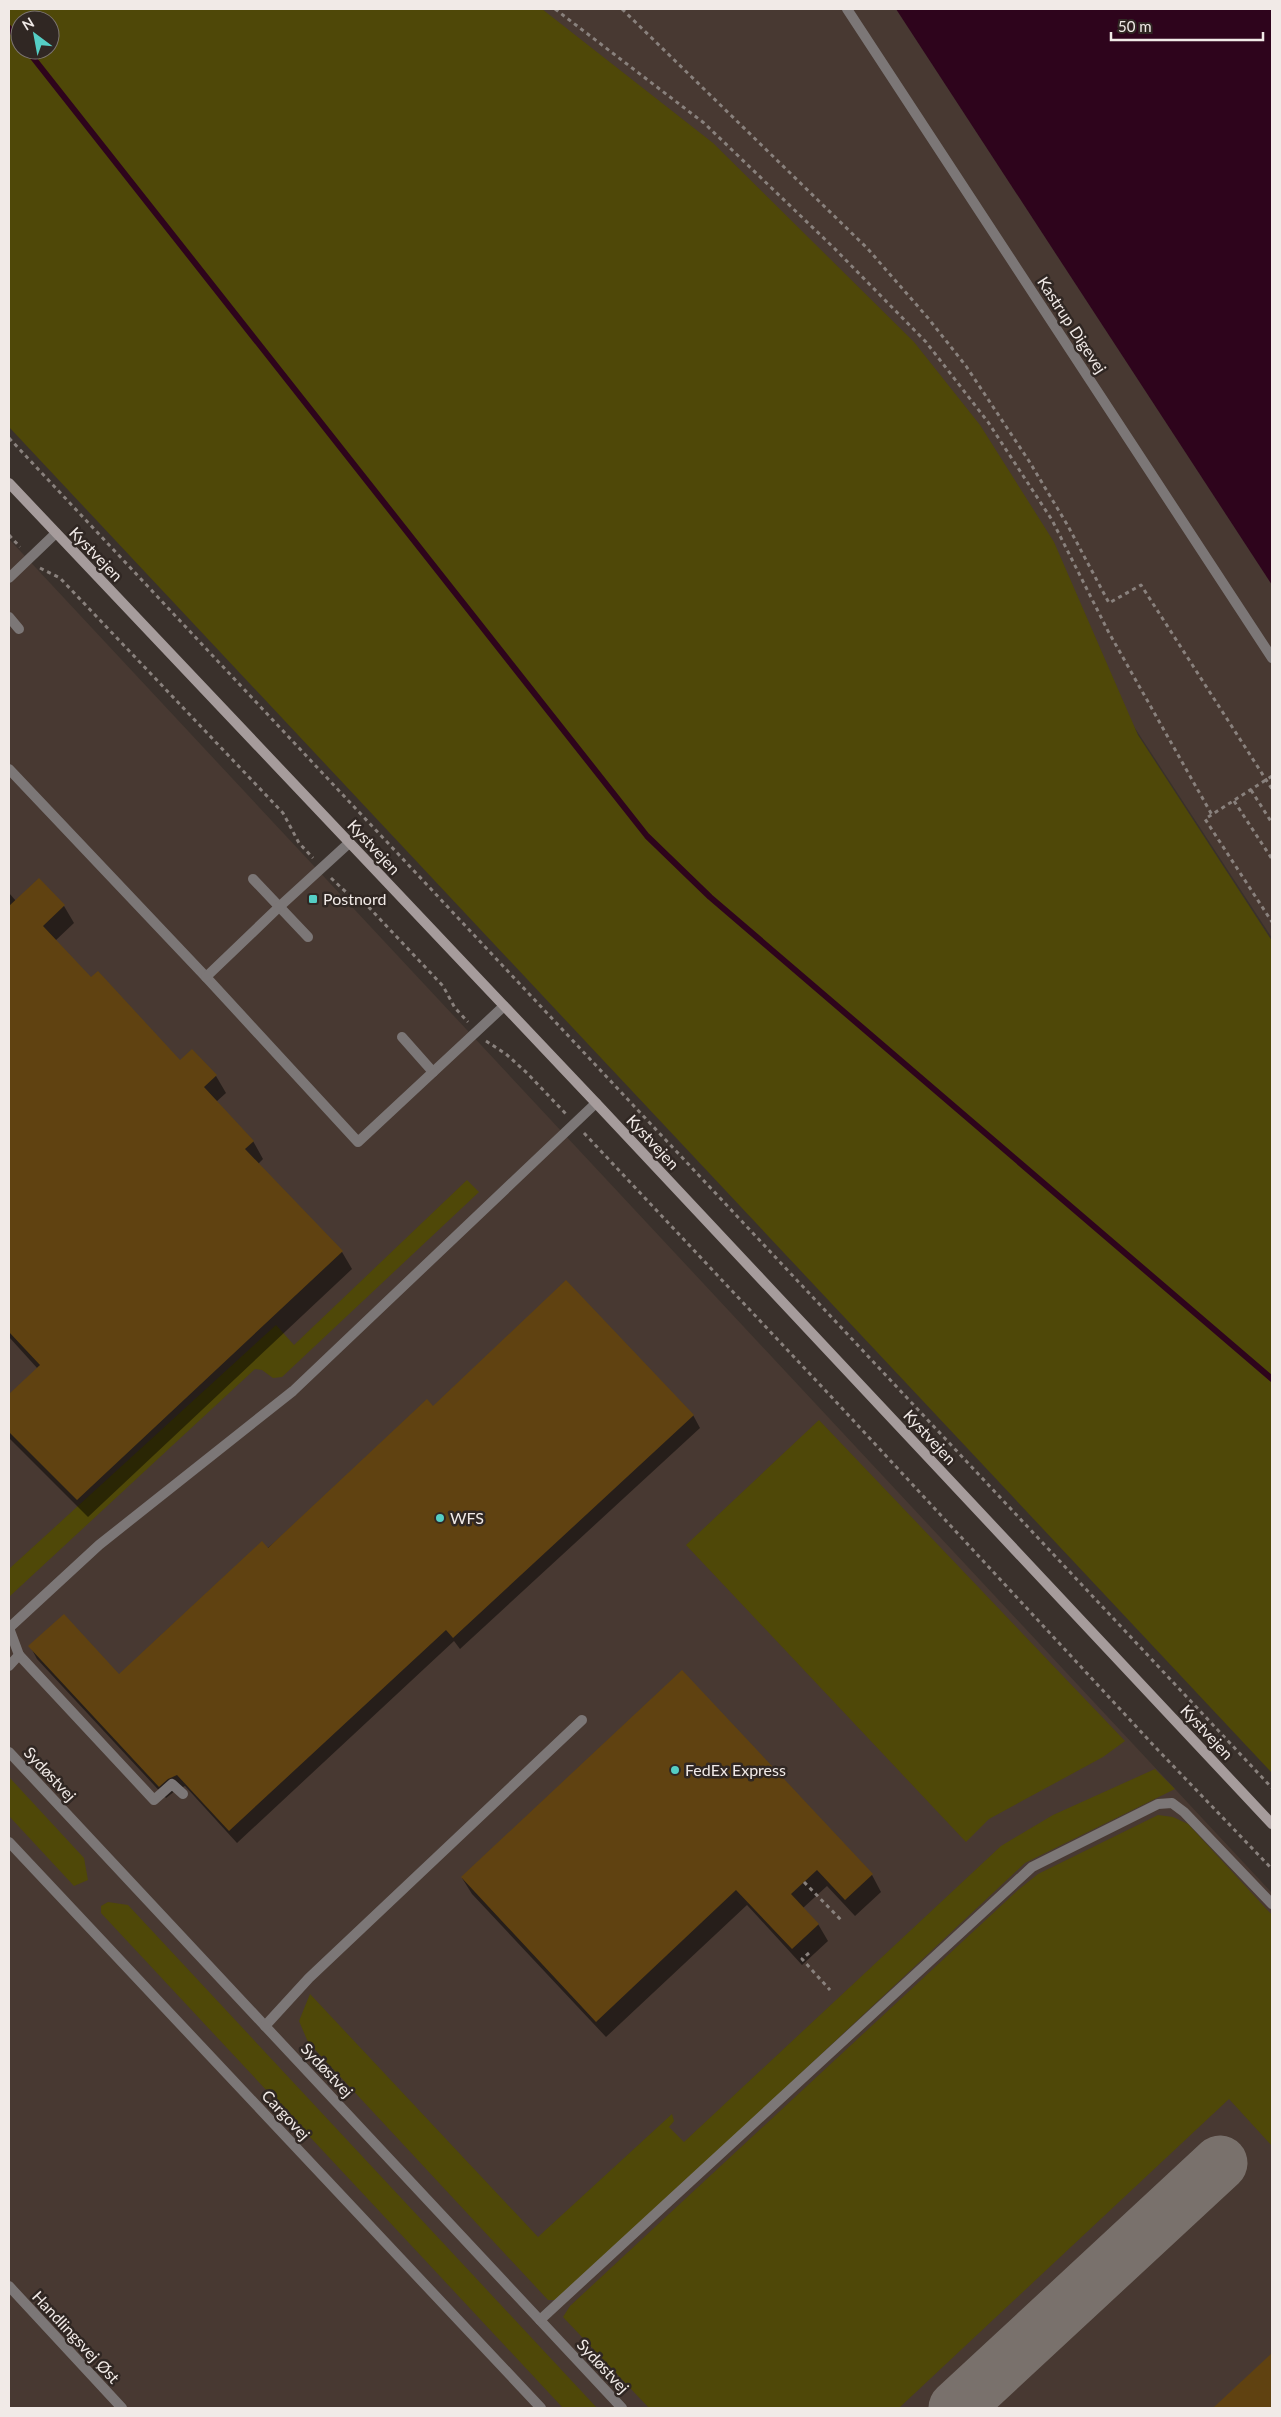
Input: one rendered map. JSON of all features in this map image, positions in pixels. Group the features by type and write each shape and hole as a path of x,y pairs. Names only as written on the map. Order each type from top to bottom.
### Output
{"street":[{"name":"Kystvejen","path":"9,483 596,1103 1272,1824"}],"lane":[{"name":"Kastrup Digevej","path":"847,9 1272,658"},
{"path":"9,578 56,533"},
{"path":"9,617 19,629"},
{"path":"9,769 206,977 358,1142 504,1006"},
{"path":"206,977 279,907 350,843"},
{"path":"253,879 308,937"},
{"path":"402,1037 433,1072"},
{"path":"183,1794 172,1784 154,1800 19,1655 9,1628 99,1544 293,1391 596,1103"},
{"path":"9,1666 19,1655"},
{"path":"265,2026 316,1971 582,1720"},
{"name":"Sydøstvej","path":"9,1752 622,2408"},
{"path":"540,2320 1032,1867 1165,1802 1184,1812 1272,1904"},
{"name":"Cargovej","path":"9,1842 541,2408"},
{"name":"Handlingsvej Øst","path":"9,2286 122,2408"}],"path":[{"path":"555,9 704,123 834,248 926,342 988,422 1052,520 1108,631 1212,815"},
{"path":"622,9 867,248 928,318 966,366 1029,461 1068,526 1110,603 1141,585 1272,789"},
{"path":"9,438 1272,1788"},
{"path":"9,535 44,571 60,578 277,806 292,825 300,844 321,868 348,894 362,900 443,986 454,1008 489,1044 506,1054 527,1073 839,1405 1156,1748 1272,1869"},
{"path":"1272,776 1205,819 1272,922"},
{"path":"1250,790 1272,823"},
{"path":"1234,801 1272,859"},
{"path":"804,1882 843,1922"},
{"path":"809,1953 802,1959 830,1990"}],"shaded area":[{"path":"9,9 542,9 713,143 914,342 980,425 1054,542 1138,735 1272,941 1272,1773 9,427"},
{"path":"523,9 900,9 1272,581 1272,938 1084,650"},
{"path":"896,9 1272,9 1272,585"},
{"path":"9,539 1272,1893 1272,2408 9,2408"},
{"path":"467,1180 479,1192 282,1377 273,1378 262,1370 255,1369 9,1597 9,1569 276,1325 294,1345"},
{"path":"819,1420 1125,1741 1103,1757 989,1819 966,1842 686,1545"},
{"path":"1155,1769 1175,1789 1025,1863 559,2300 548,2300 308,2042 299,2021 310,1994 538,2237 672,2114 674,2121 669,2127 684,2142 1001,1846 1053,1815"},
{"path":"9,1777 84,1858 88,1880 74,1886 9,1816"},
{"path":"1158,1815 1173,1817 1188,1824 1272,1915 1272,2146 1229,2099 899,2408 649,2408 563,2317 570,2306 1018,1890 1038,1874"},
{"path":"108,1902 128,1905 597,2408 563,2408 101,1913 101,1906"}],"building":[{"path":"39,878 65,905 43,926 91,977 98,971 180,1060 192,1049 217,1075 204,1087 254,1141 245,1149 343,1251 77,1500 9,1432 9,1394 40,1365 9,1332 9,906"},
{"path":"566,1280 694,1415 453,1638 446,1630 229,1831 177,1775 168,1779 159,1787 28,1646 64,1614 119,1674 262,1541 268,1548 427,1399 433,1406"},
{"name":"FedEx Express","path":"682,1670 873,1874 845,1900 817,1870 791,1894 819,1924 792,1949 736,1890 596,2022 461,1877"},
{"path":"1272,2353 1272,2408 1213,2408"}],"waterway":[{"path":"35,60 647,836 710,897 1272,1379"}],"taxiway":[{"path":"956,2408 1220,2163"}],"place":[{"name":"Postnord","path":"313,899"},
{"name":"WFS","path":"440,1518"},
{"name":"FedEx Express","path":"675,1770"}]}
